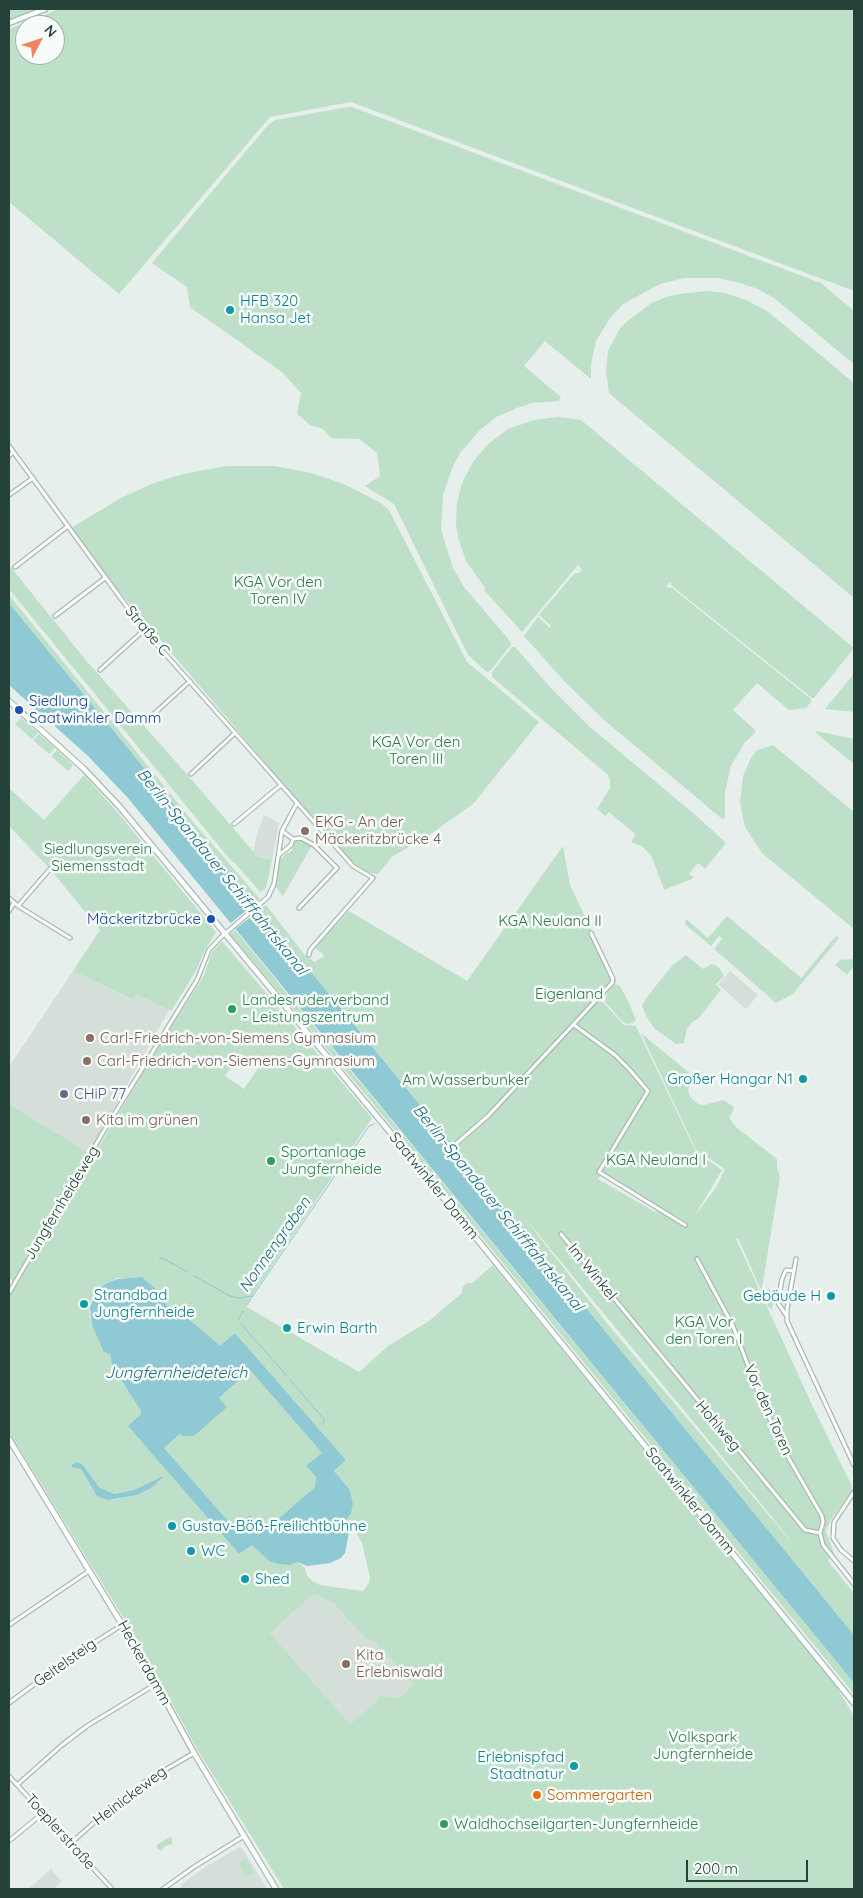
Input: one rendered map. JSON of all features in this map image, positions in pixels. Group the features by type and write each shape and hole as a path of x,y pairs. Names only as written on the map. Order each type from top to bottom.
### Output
{"main road":[{"path":"9,23 45,9"},
{"name":"Saatwinkler Damm","path":"9,701 72,757 104,790 225,933 385,1126 843,1688 854,1704"},
{"name":"Heckerdamm","path":"9,1439 90,1571 194,1753 276,1889"}],"street":[{"name":"Straße C","path":"9,446 144,630 353,866 373,878 310,950 309,955"},
{"path":"9,456 13,452"},
{"path":"9,495 33,478"},
{"path":"15,567 68,526"},
{"path":"55,616 106,578"},
{"path":"100,670 144,630"},
{"path":"145,722 190,681"},
{"path":"191,774 236,733"},
{"path":"234,824 281,784"},
{"path":"278,855 282,831 297,803"},
{"path":"282,831 293,839 301,838 314,845 336,868 298,908"},
{"path":"278,855 291,845 293,839"},
{"name":"Jungfernheideweg","path":"9,1293 197,980 209,950 225,933 268,897 274,884 278,855"},
{"path":"9,912 50,869"},
{"path":"9,898 70,938"},
{"path":"457,1143 488,1116 612,983 611,975 591,933"},
{"path":"574,1024 615,1055 648,1091 599,1172 686,1225"},
{"name":"Im Winkel","path":"561,1234 622,1310"},
{"name":"Vor den Toren","path":"697,1259 732,1326 754,1384 780,1443 822,1516 823,1522 820,1533"},
{"path":"786,1316 796,1259"},
{"path":"794,1271 786,1270 782,1279 778,1303 786,1316 854,1465"},
{"name":"Hohlweg","path":"622,1310 805,1530 820,1533"},
{"path":"854,1492 834,1522 833,1538 841,1550 854,1561"},
{"path":"820,1533 822,1545 854,1584"},
{"path":"9,1625 54,1593 90,1571"},
{"name":"Geitelsteig","path":"9,1703 67,1660 122,1625"},
{"path":"17,1784 87,1726 156,1684"},
{"name":"Heinickeweg","path":"71,1843 144,1782 194,1753"},
{"name":"Toeplerstraße","path":"9,1776 112,1889"},
{"path":"9,1841 43,1813"},
{"path":"163,1889 194,1866 244,1836"}],"shaded area":[{"path":"264,815 279,823 272,860 257,856 253,852"},
{"name":"Carl-Friedrich-von-Siemens Gymnasium","path":"73,971 132,1000 136,994 169,1010 89,1153 9,1104 9,1067"},
{"path":"730,971 758,995 746,1009 718,984"},
{"name":"Kita Erlebniswald","path":"314,1594 333,1603 367,1640 375,1642 413,1685 399,1698 380,1695 375,1703 350,1724 270,1633"},
{"path":"240,1847 267,1889 180,1889 182,1884 208,1865"},
{"path":"51,1869 62,1882 54,1889 28,1889"}],"green space":[{"path":"9,9 36,9 21,15 15,15 15,18 9,20"},
{"path":"59,9 854,9 854,291 351,102 270,117 119,294 9,202 9,29 15,27 15,65 65,65 65,15 44,15"},
{"path":"348,107 821,283 854,311 854,364 774,298 758,289 717,278 684,278 660,284 623,304 610,318 596,341 591,364 591,379 545,341 524,366 561,397 559,401 532,403 496,417 479,431 460,453 453,466 443,495 441,530 453,568 464,587 511,642 511,645 490,671 487,672 468,655 394,504 365,486 380,476 377,453 359,439 331,438 323,429 310,425 297,414 301,393 282,372 190,307 187,287 152,263 268,125 275,120"},
{"path":"706,291 725,293 746,300 767,311 854,383 854,598 609,393 606,371 608,351 625,323 650,304 666,297"},
{"path":"558,417 581,420 854,648 814,698 812,698 673,587 670,582 666,587 672,588 811,699 806,708 789,710 757,683 733,710 755,730 755,733 745,742 731,766 725,792 725,818 722,819 603,719 564,681 524,636 538,617 550,628 551,626 539,615 575,573 579,573 582,569 578,565 522,632 484,590 485,588 466,561 458,537 456,524 457,503 462,483 473,462 488,444 508,429 534,420"},
{"name":"KGA Vor den Toren IV","path":"226,466 275,466 311,473 344,484 381,503 389,510 467,662 539,722 473,804 425,838 393,856 378,874 367,872 350,860 301,805 107,577 71,528 121,498 154,483 183,474"},
{"path":"9,565 84,658 257,856 272,860 266,888 260,892 232,862 9,589"},
{"path":"9,595 194,823 260,899 255,903 9,603"},
{"path":"512,647 515,647 549,686 590,727 726,843 705,869 698,863 689,874 694,878 664,890 652,857 642,846 631,842 635,836 634,833 609,812 605,816 597,809 610,788 608,775 492,677 492,672"},
{"path":"854,674 854,712 825,709"},
{"path":"21,718 38,733 32,739 15,724"},
{"path":"816,731 854,739 854,764 816,733"},
{"path":"39,734 55,748 49,754 33,740"},
{"path":"773,745 854,812 854,929 762,853 745,827 740,803 743,776 757,750"},
{"path":"57,750 73,765 68,771 51,756"},
{"name":"Siedlungsverein Siemensstadt","path":"84,775 119,814 216,932 204,952 196,971 171,1011 136,994 133,1000 73,971 100,930 50,869 9,826 9,788 44,820"},
{"path":"296,841 312,845 283,896 276,887 280,860 292,850"},
{"path":"563,846 570,885 616,982 600,999 624,1025 636,1026 696,1152 722,1170 694,1217 717,1186 725,1169 696,1150 641,1033 693,1076 688,1090 690,1097 698,1104 704,1105 723,1100 733,1106 734,1108 729,1118 736,1127 777,1159 780,1178 762,1288 775,1291 772,1310 768,1306 738,1238 736,1239 813,1407 851,1484 852,1492 831,1519 826,1531 834,1553 828,1561 854,1593 854,1635 260,909 266,905 304,954 314,962 323,957 323,954 314,947 349,911 467,981","holes":["602,1174 686,1222 686,1223 658,1209 655,1211 662,1216 598,1179","519,1211 763,1506 798,1550 606,1322"]},
{"path":"727,916 801,978 836,936 839,938 793,994 776,1003 714,949 722,939 719,936 711,946 686,925 685,922 686,919 708,938"},
{"path":"235,930 854,1683 854,1694 370,1100 230,934"},
{"name":"Volkspark Jungfernheide","path":"222,941 372,1118 245,1306 359,1372 388,1346 429,1321 462,1293 462,1288 467,1283 472,1283 493,1265 836,1686 854,1716 854,1889 284,1889 197,1749 139,1643 9,1432 9,1298 160,1044 204,975 212,952","holes":["241,1054 259,1067 244,1089 225,1076","118,1278 140,1278 158,1291 168,1307 175,1308 220,1347 235,1333 346,1460 334,1471 350,1490 353,1504 351,1513 345,1521 357,1534 362,1543 370,1578 363,1591 320,1585 312,1581 306,1574 305,1568 298,1562 289,1565 269,1561 252,1545 239,1554 128,1426 142,1414 113,1367 113,1359 92,1325 89,1312 91,1300 100,1288","83,1465 99,1487 114,1494 134,1490 161,1477 133,1496 113,1500 92,1488 81,1469 76,1467","314,1594 333,1603 367,1640 375,1642 413,1685 399,1698 380,1695 375,1703 350,1724 270,1633"]},
{"path":"686,955 703,969 712,964 717,966 723,973 723,977 716,984 721,990 698,1019 692,1022 687,1029 684,1043 676,1044 655,1029 646,1016 642,1005 672,966"},
{"path":"854,959 854,966 847,975 835,965 840,960"},
{"path":"615,984 620,986 628,1001 636,1020 633,1023 627,1024 622,1021 605,1002 607,993"},
{"path":"9,1104 89,1153 13,1281 9,1278"},
{"path":"250,1370 322,1453 315,1487 270,1526 234,1529 164,1448 180,1434 227,1407 219,1398"},
{"path":"170,1837 172,1838 172,1844 165,1846 161,1851 156,1847 158,1844"},
{"path":"246,1859 254,1872 246,1877 238,1863"}],"water":[{"name":"Berlin-Spandauer Schifffahrtskanal","path":"9,603 854,1635 854,1683 128,798 88,756 9,685"},
{"name":"Jungfernheideteich","path":"142,1277 158,1291 168,1307 177,1309 220,1346 235,1333 346,1460 334,1471 350,1490 353,1504 351,1514 345,1521 350,1527 345,1553 341,1558 330,1563 307,1566 298,1562 289,1565 278,1564 269,1561 252,1545 239,1554 128,1426 141,1414 141,1411 113,1367 110,1354 104,1352 92,1325 90,1308 94,1296 105,1284 118,1279","holes":["250,1370 322,1453 306,1466 316,1477 315,1487 270,1526 260,1526 250,1515 234,1528 164,1448 180,1434 182,1436 194,1436 227,1407 219,1398"]},
{"path":"77,1462 83,1465 99,1487 114,1494 134,1490 163,1477 151,1488 141,1493 108,1500 97,1496 81,1469 72,1467"}],"pier":[{"path":"257,902 262,908 233,931 228,925"}],"waterway":[{"name":"Nonnengraben","path":"246,1306 369,1126 374,1124"},
{"path":"159,1259 162,1258 188,1272"},
{"path":"194,1276 230,1296 238,1298 253,1296"},
{"name":"Nonnengraben","path":"238,1320 243,1311"},
{"name":"Nonnengraben","path":"241,1324 287,1376"},
{"name":"Nonnengraben","path":"290,1380 324,1419 323,1424"}],"place":[{"name":"HFB 320 Hansa Jet","path":"230,310"},
{"name":"Siedlung Saatwinkler Damm","path":"19,710"},
{"name":"EKG - An der Mäckeritzbrücke 4","path":"305,831"},
{"name":"Mäckeritzbrücke","path":"211,919"},
{"name":"Landesruderverband - Leistungszentrum","path":"232,1009"},
{"name":"Carl-Friedrich-von-Siemens Gymnasium","path":"90,1038"},
{"name":"Carl-Friedrich-von-Siemens-Gymnasium","path":"87,1061"},
{"name":"Großer Hangar N1","path":"803,1079"},
{"name":"CHiP 77","path":"64,1094"},
{"name":"Kita im grünen","path":"86,1120"},
{"name":"Sportanlage Jungfernheide","path":"271,1161"},
{"name":"Gebäude H","path":"831,1296"},
{"name":"Strandbad Jungfernheide","path":"84,1304"},
{"name":"Erwin Barth","path":"287,1328"},
{"name":"Gustav-Böß-Freilichtbühne","path":"172,1526"},
{"name":"WC","path":"191,1551"},
{"name":"Shed","path":"245,1579"},
{"name":"Kita Erlebniswald","path":"346,1664"},
{"name":"Erlebnispfad Stadtnatur","path":"574,1766"},
{"name":"Sommergarten","path":"537,1795"},
{"name":"Waldhochseilgarten-Jungfernheide","path":"444,1824"}],"park label":[{"name":"KGA Vor den Toren III","path":"416,750"},
{"name":"KGA Neuland II","path":"550,921"},
{"name":"Eigenland","path":"569,994"},
{"name":"Am Wasserbunker","path":"466,1080"},
{"name":"KGA Neuland I","path":"656,1160"},
{"name":"KGA Vor den Toren I","path":"704,1330"}]}
